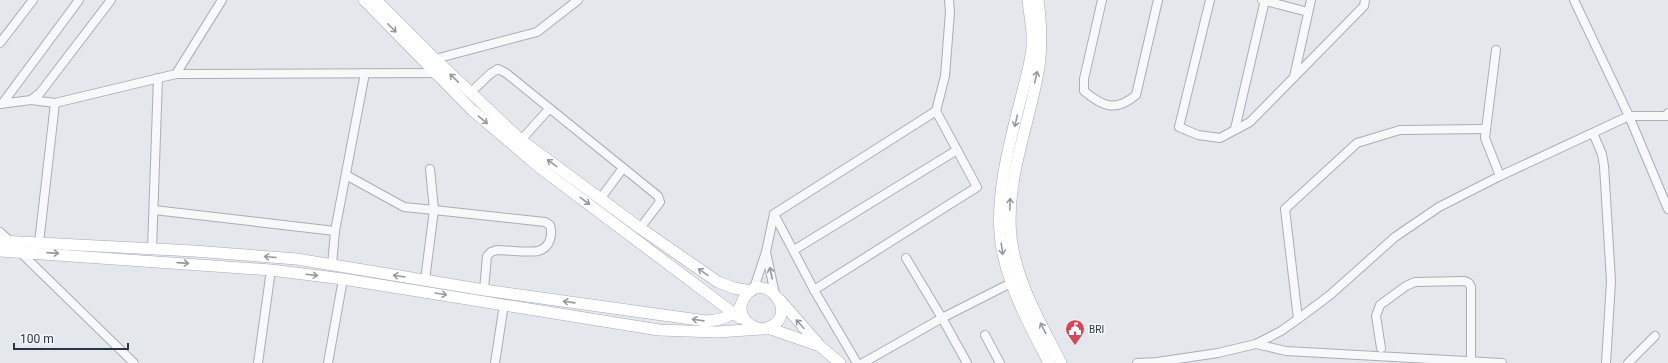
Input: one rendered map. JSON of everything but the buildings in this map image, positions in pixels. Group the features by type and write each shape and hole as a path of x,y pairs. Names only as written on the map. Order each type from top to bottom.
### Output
{"main road":[{"path":"364,0 472,110 539,167 738,310 744,320 750,325 765,328 821,347"},
{"path":"376,0 434,59 521,140 640,228 718,282 734,288 752,291 767,289 777,297 821,347 840,363"},
{"path":"1028,0 1032,32 1030,60 1008,154 999,208 1002,254 1011,283 1049,363"},
{"path":"1038,0 1041,47 1039,67 1014,178 1010,200 1010,220 1015,259 1020,278 1061,363"},
{"path":"3,242 152,249 297,259 484,290 706,321 724,318 738,310 744,298 752,291"},
{"path":"0,250 271,270 343,279 659,330 717,332 765,328 777,321 780,316 781,311 777,297"}],"street":[{"path":"0,43 33,0"},
{"path":"1,104 79,0"},
{"path":"31,100 40,93 54,77 111,0"},
{"path":"176,74 222,0"},
{"path":"434,59 537,32 578,0"},
{"path":"752,291 766,252 774,214 936,111 945,76 950,12 949,0"},
{"path":"1102,0 1084,79 1084,91 1097,102 1116,106 1127,102 1136,95 1158,0"},
{"path":"1210,0 1179,127 1198,135 1220,138 1250,122 1364,6 1365,0"},
{"path":"1235,129 1264,0 1308,12"},
{"path":"1294,78 1311,0"},
{"path":"1574,0 1629,116 1666,199 1668,208"},
{"path":"1496,50 1485,138 1500,176"},
{"path":"470,93 490,74 498,70 506,73 658,196 660,202 640,228"},
{"path":"332,265 336,231 365,73"},
{"path":"1,104 31,100 55,103 176,74 436,73"},
{"path":"152,249 158,78"},
{"path":"39,243 55,103"},
{"path":"521,140 549,109"},
{"path":"814,290 977,187 936,111"},
{"path":"1138,363 1157,362 1218,353 1256,344 1281,331 1298,319 1330,295 1409,227 1439,207 1500,176 1629,116 1667,116 1668,113"},
{"path":"1298,319 1285,209 1357,143 1400,130 1486,129"},
{"path":"1593,133 1602,154 1604,166 1610,263 1606,363"},
{"path":"794,250 958,150"},
{"path":"600,199 623,168"},
{"path":"425,280 434,210 430,169"},
{"path":"346,176 404,207 545,222 550,225 552,237 547,244 538,251 497,250 487,256 484,290"},
{"path":"154,210 336,231"},
{"path":"774,214 814,290 857,363"},
{"path":"0,232 3,242 19,251 134,363"},
{"path":"766,252 777,297"},
{"path":"906,258 967,363"},
{"path":"258,363 271,270"},
{"path":"328,363 343,279"},
{"path":"1381,348 1376,316 1380,305 1406,286 1415,282 1465,280 1472,287 1471,361"},
{"path":"863,363 942,318 1011,283"},
{"path":"495,363 504,304"},
{"path":"985,335 1000,363"},
{"path":"1628,363 1655,336"},
{"path":"1256,344 1286,351 1502,363"}],"place":[{"name":"BRI","path":"1075,346"}]}
